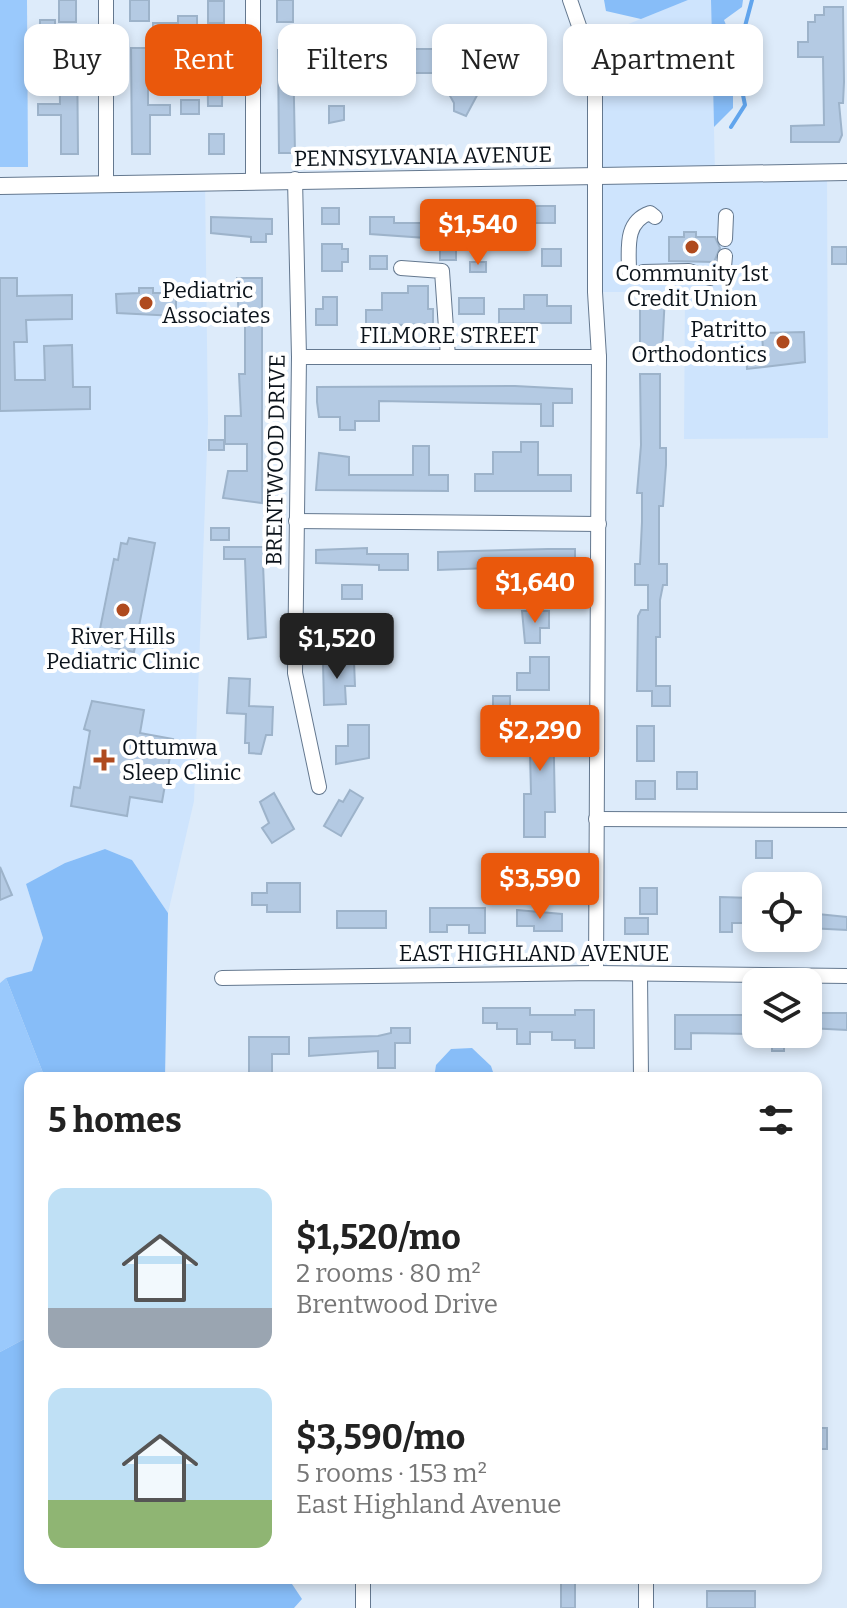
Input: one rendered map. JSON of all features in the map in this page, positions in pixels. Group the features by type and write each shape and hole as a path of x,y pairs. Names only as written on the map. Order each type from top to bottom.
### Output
{"main road":[{"name":"PENNSYLVANIA AVENUE","path":"0,186 847,172"}],"street":[{"path":"106,0 106,183"},
{"path":"253,0 253,180"},
{"path":"570,0 595,72 599,357 596,973"},
{"name":"BRENTWOOD DRIVE","path":"295,179 299,357 295,673 319,787"},
{"path":"655,217 650,213 641,216 629,234 636,272 689,271 710,278 724,267 725,256"},
{"path":"725,239 726,216"},
{"path":"401,268 442,271 448,357"},
{"name":"FILMORE STREET","path":"299,357 599,357"},
{"path":"296,521 599,524"},
{"path":"596,819 847,820"},
{"name":"EAST HIGHLAND AVENUE","path":"222,978 596,973 847,976"},
{"path":"640,974 641,1072"},
{"path":"363,1584 363,1608"},
{"path":"646,1584 646,1608"}],"shaded area":[{"path":"0,0 27,0 24,96 28,96 28,167 0,167"},
{"path":"604,0 688,0 641,19 606,11"},
{"path":"688,0 711,0 712,24 628,24"},
{"path":"711,0 743,0 742,7 724,20 726,24 712,24"},
{"path":"590,96 713,96 715,174 827,172 828,438 684,439 685,292 595,292 596,176"},
{"path":"713,96 733,96 733,108 714,127"},
{"path":"205,181 208,423 194,801 168,913 132,860 105,849 65,863 26,884 43,938 32,971 0,983 0,189"},
{"path":"105,849 132,860 168,913 165,1072 43,1072 6,978 32,971 43,938 26,884 65,863"},
{"path":"6,978 43,1072 24,1072 24,1339 0,1352 0,983"},
{"path":"472,1048 491,1066 493,1072 435,1072 436,1065 451,1049"},
{"path":"24,1339 24,1584 292,1584 302,1599 294,1608 0,1608 0,1352"}],"building":[{"path":"59,0 76,0 76,22 59,22"},
{"path":"130,0 149,0 149,21 130,21"},
{"path":"277,0 293,0 293,22 277,22"},
{"path":"208,1 224,1 224,23 208,23"},
{"path":"824,7 843,7 844,82 843,103 839,103 842,135 839,142 791,142 791,126 824,125 823,57 798,57 798,42 808,42 808,22 815,22 815,15 824,15"},
{"path":"178,16 197,16 197,24 153,24 153,23 178,23"},
{"path":"40,20 55,20 55,24 40,24"},
{"path":"131,48 145,48 145,96 148,96 148,105 170,105 170,115 150,115 150,154 132,154"},
{"path":"416,49 432,49 432,73 416,73"},
{"path":"60,96 77,96 78,154 61,154 61,115 38,115 38,104 60,104"},
{"path":"208,96 222,96 222,106 208,106"},
{"path":"278,96 294,96 295,153 279,153"},
{"path":"450,96 477,96 466,116 454,111"},
{"path":"181,100 199,100 199,114 181,114"},
{"path":"329,106 344,106 344,120 329,123"},
{"path":"209,134 224,134 224,154 209,154"},
{"path":"530,206 555,206 555,223 517,223 517,229 485,229 485,237 456,237 456,260 440,260 440,239 370,234 370,217 394,217 394,223 431,223 431,218 522,213"},
{"path":"322,208 339,208 339,224 322,224"},
{"path":"211,217 272,219 272,234 266,234 266,242 251,242 251,237 211,233"},
{"name":"Community 1st Credit Union","path":"684,232 696,232 696,237 715,237 720,248 714,262 669,261 669,237 684,237"},
{"path":"322,244 342,244 342,249 348,249 348,262 342,262 342,271 322,271"},
{"path":"832,247 847,247 847,264 832,264"},
{"path":"542,249 561,249 561,266 542,266"},
{"path":"370,256 387,256 387,269 370,269"},
{"path":"470,262 486,262 486,272 470,272"},
{"path":"0,278 17,278 17,296 72,295 72,319 26,320 27,342 14,342 15,380 45,380 44,346 72,345 73,387 90,387 90,409 0,411"},
{"path":"237,278 262,278 262,503 223,498 228,471 247,471 247,444 225,444 225,416 241,416 239,374 245,374 245,324 239,324"},
{"path":"408,286 428,286 428,309 433,309 433,324 366,326 366,310 382,310 382,293 408,293"},
{"name":"Pediatric Associates","path":"139,288 153,288 153,293 176,293 176,316 117,313 116,294 139,293"},
{"path":"524,295 547,295 547,306 571,306 571,323 499,323 499,309 524,309"},
{"path":"640,295 665,295 662,353 640,353"},
{"path":"323,297 337,297 337,325 316,325 316,309 323,309"},
{"path":"459,298 484,298 484,314 459,314"},
{"name":"Patritto Orthodontics","path":"804,332 805,362 747,369 746,351 763,350 762,333"},
{"path":"640,374 660,374 660,448 666,448 666,465 663,506 659,506 659,564 667,564 667,585 663,585 660,600 656,686 670,686 670,706 652,706 652,691 637,691 638,616 641,610 648,610 648,585 635,585 635,564 640,564 642,522 642,493 637,493 641,445"},
{"path":"515,386 572,389 572,403 553,403 553,426 541,426 541,404 379,401 379,421 355,421 355,430 340,430 340,417 319,417 317,402 317,387"},
{"path":"209,440 224,440 224,450 209,450"},
{"path":"521,442 538,442 538,475 571,475 571,491 475,491 475,474 493,474 493,452 521,452"},
{"path":"413,446 429,446 429,475 448,475 448,491 316,490 319,453 349,457 349,475 413,475"},
{"path":"211,528 229,528 229,540 211,540"},
{"name":"River Hills Pediatric Clinic","path":"129,538 155,543 134,652 97,644 114,559 118,560 121,543 127,544"},
{"path":"224,547 267,547 267,564 263,564 266,637 248,639 245,559 224,559"},
{"path":"367,548 367,554 408,554 408,570 379,570 379,565 316,563 316,550"},
{"path":"575,549 575,565 438,570 438,552"},
{"path":"342,585 362,585 362,599 342,599"},
{"path":"522,611 549,611 549,628 540,628 540,643 525,643"},
{"path":"530,657 549,657 549,690 517,690 517,673 530,673"},
{"path":"354,661 355,686 345,686 346,704 324,705 323,662"},
{"path":"229,678 250,679 249,706 273,707 272,735 266,735 261,754 249,753 249,743 245,743 246,714 227,713"},
{"path":"493,696 510,696 510,714 493,714"},
{"name":"Ottumwa Sleep Clinic","path":"92,701 144,710 140,733 173,739 162,802 130,797 127,816 71,806 74,787 80,788 90,731 84,729"},
{"path":"529,710 553,710 555,812 545,812 545,837 524,837 524,794 531,794"},
{"path":"348,725 369,725 369,758 336,764 336,746 348,746"},
{"path":"637,726 654,726 654,761 637,761"},
{"path":"677,772 697,772 697,789 677,789"},
{"path":"636,781 655,781 655,799 636,799"},
{"path":"350,790 363,798 341,836 324,826 339,800 343,802"},
{"path":"274,793 294,829 272,843 262,828 269,823 260,802"},
{"path":"756,841 772,841 772,858 756,858"},
{"path":"0,867 12,895 0,900"},
{"path":"267,883 300,883 300,912 267,912 267,905 252,905 252,893 267,893"},
{"path":"640,888 657,888 657,914 640,914"},
{"path":"720,897 742,898 742,923 732,923 732,932 720,932"},
{"path":"430,908 485,908 485,933 469,933 469,925 447,925 447,932 430,932"},
{"path":"517,910 562,914 562,931 534,931 534,926 517,926"},
{"path":"337,911 386,911 386,928 337,928"},
{"path":"822,914 847,917 847,930 822,929"},
{"path":"625,918 648,918 648,934 625,934"},
{"path":"483,1008 530,1008 530,1015 575,1015 575,1010 594,1010 594,1048 575,1048 575,1040 552,1040 552,1032 530,1032 530,1044 517,1044 517,1029 497,1029 497,1023 483,1023"},
{"path":"822,1013 847,1013 847,1030 822,1029"},
{"path":"675,1015 742,1015 742,1034 691,1033 691,1049 675,1049"},
{"path":"391,1028 410,1028 410,1043 395,1043 395,1068 378,1068 378,1051 309,1056 309,1038 378,1036 391,1033"},
{"path":"249,1037 289,1037 289,1054 272,1054 272,1072 249,1072"},
{"path":"822,1428 827,1428 827,1449 822,1449"},
{"path":"561,1584 575,1584 575,1608 561,1608"},
{"path":"707,1591 755,1591 755,1608 707,1608"}],"waterway":[{"path":"731,127 745,105 736,60 752,0"}],"place":[{"name":"Community 1st Credit Union","path":"692,247"},
{"name":"Pediatric Associates","path":"146,303"},
{"name":"Patritto Orthodontics","path":"783,342"},
{"name":"River Hills Pediatric Clinic","path":"123,610"},
{"name":"Ottumwa Sleep Clinic","path":"104,760"}]}
